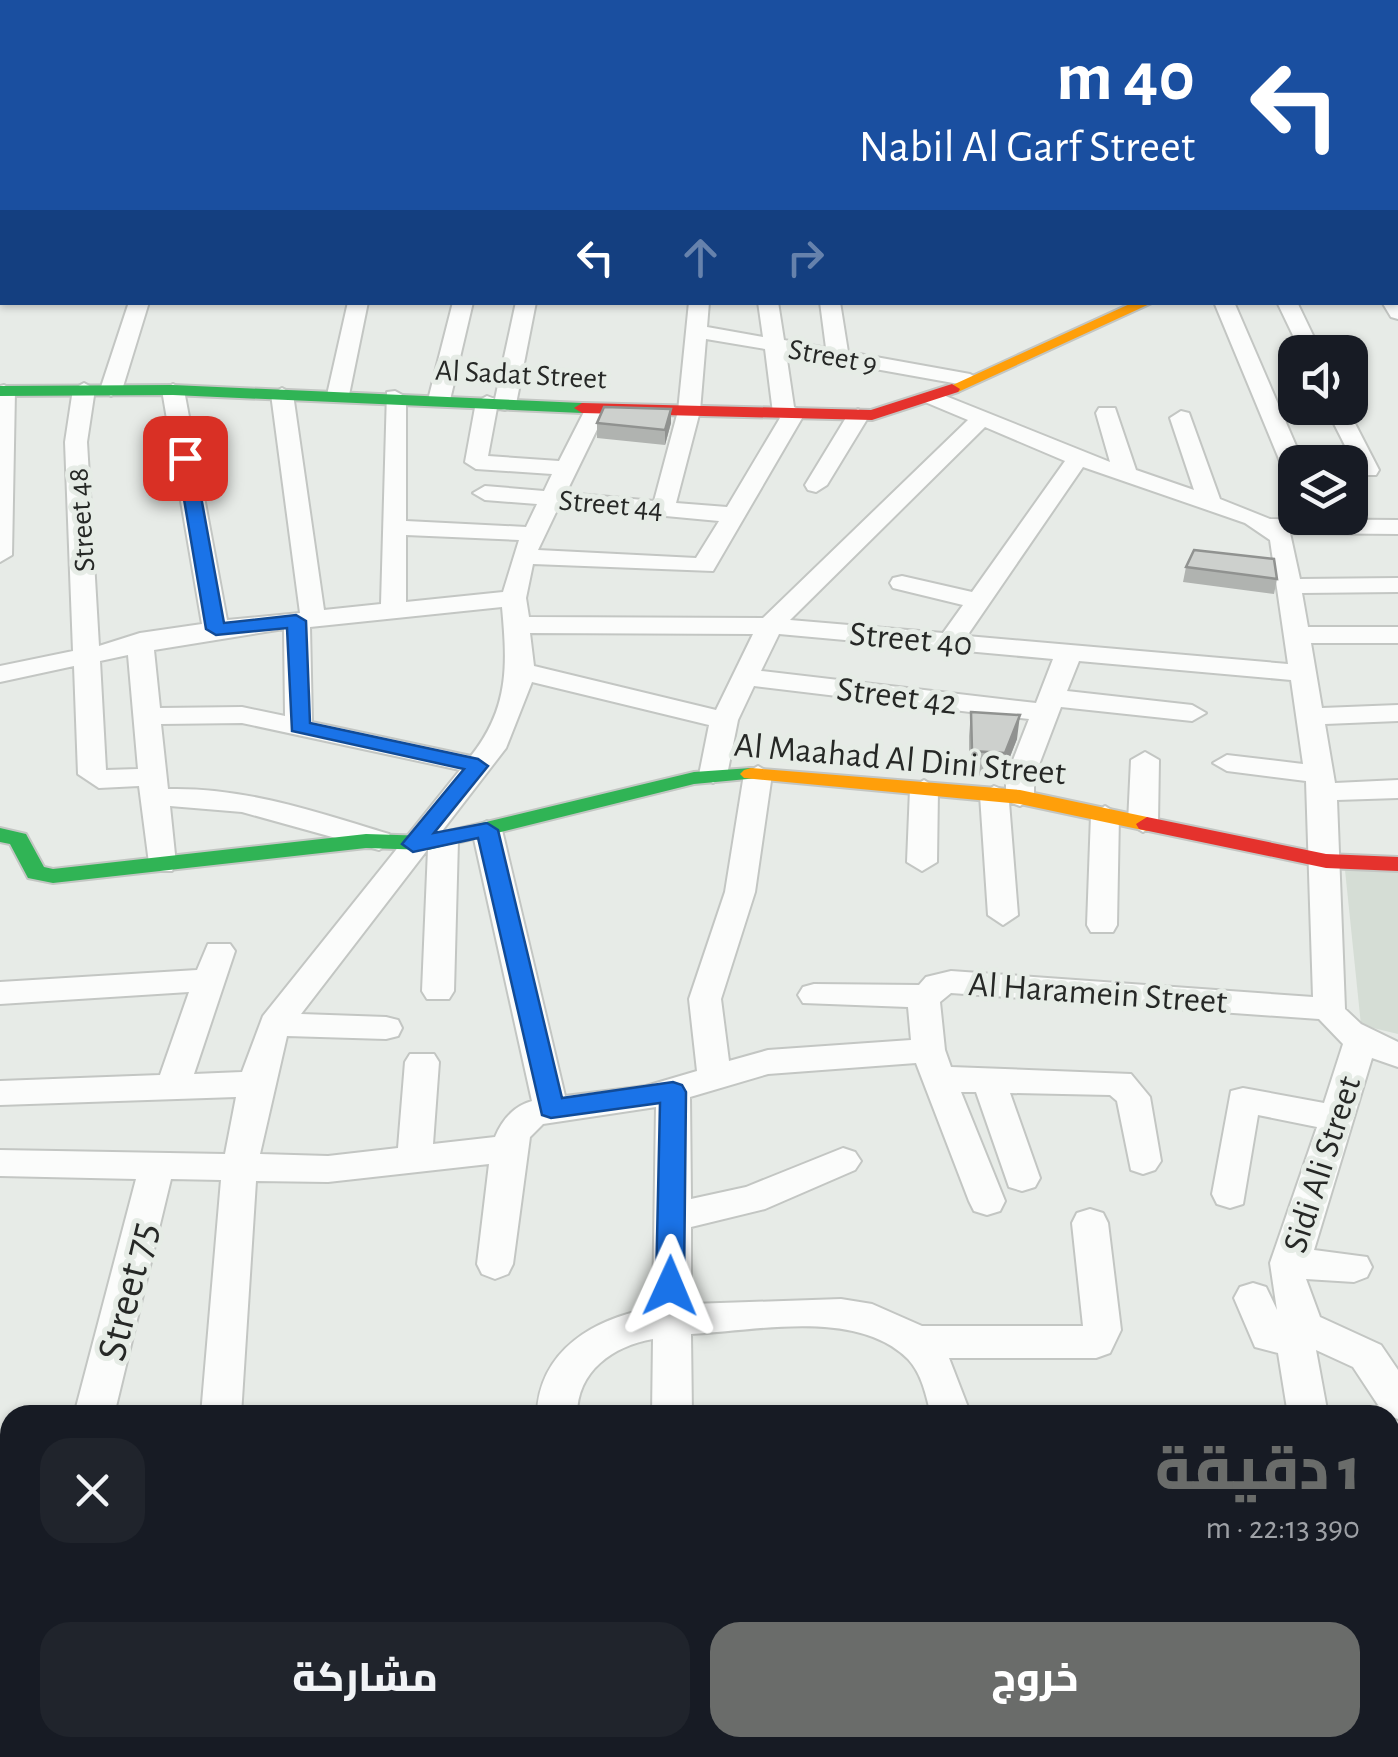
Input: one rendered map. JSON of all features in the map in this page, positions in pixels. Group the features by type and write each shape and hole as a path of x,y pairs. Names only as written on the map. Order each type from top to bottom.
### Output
{"street":[{"path":"111,390 138,305"},
{"path":"338,395 357,305"},
{"path":"439,400 463,305"},
{"path":"525,305 476,462 566,468"},
{"path":"663,509 689,411 699,305"},
{"path":"393,527 691,568 709,563 789,413 769,305"},
{"path":"830,305 838,357"},
{"name":"Al Sadat Street","path":"2,391 173,390 858,416 896,411 1140,305"},
{"path":"1225,305 1284,445"},
{"path":"1288,305 1303,335"},
{"name":"Street 9","path":"697,330 970,380"},
{"name":"Street 48","path":"84,389 76,442 90,652 93,776 155,788"},
{"path":"173,390 216,629"},
{"path":"0,555 2,391"},
{"path":"282,394 305,620 300,727"},
{"path":"933,396 1126,476 1261,522 1278,522"},
{"path":"392,611 395,397"},
{"path":"221,1405 242,1167 256,1084 275,1024 413,842 478,766 506,722 521,671 514,598 528,545 596,409"},
{"path":"1106,413 1126,476"},
{"path":"816,485 858,416"},
{"path":"1180,418 1210,504"},
{"path":"712,775 724,720 770,626 981,419"},
{"path":"950,642 1078,458"},
{"path":"1368,470 1398,470"},
{"name":"Street 44","path":"485,494 736,515"},
{"path":"1261,522 1284,543 1312,716 1326,861 1329,1009 1341,1026 1362,1040 1398,1054"},
{"path":"1368,525 1398,527"},
{"path":"1252,562 1290,575 1398,585"},
{"path":"902,583 980,600"},
{"path":"0,674 90,652 216,629 514,598"},
{"name":"Street 40","path":"515,626 770,626 1305,673"},
{"path":"1299,635 1398,636"},
{"path":"140,642 161,864"},
{"path":"1003,915 1007,796 1020,778 1051,706 1069,652"},
{"path":"521,671 724,720"},
{"name":"Street 42","path":"745,677 1051,706 1192,713"},
{"path":"148,716 233,714 478,766"},
{"path":"1312,716 1398,714"},
{"path":"1143,823 1145,760"},
{"path":"1227,763 1321,782 1398,790"},
{"path":"714,1076 704,999 740,892 758,774"},
{"name":"Al Maahad Al Dini Street","path":"0,835 18,839 36,873 53,876 413,842 487,830 712,775 758,774 1007,796 1326,861 1398,864"},
{"path":"155,788 254,803 413,842"},
{"path":"922,862 924,789"},
{"path":"1102,925 1105,815"},
{"path":"487,830 551,1109"},
{"path":"413,842 438,991"},
{"path":"0,993 214,965 172,1088"},
{"name":"Al Haramein Street","path":"814,995 923,996 945,982 1329,1009"},
{"path":"923,996 935,1064 987,1201"},
{"path":"275,1024 386,1028"},
{"name":"Sidi Ali Street","path":"1307,1405 1301,1334 1290,1294 1288,1263 1362,1040"},
{"path":"415,1159 422,1062"},
{"path":"495,1264 508,1149 523,1120 551,1109 673,1092 768,1062 935,1064 988,1079 1119,1083 1133,1096 1142,1161"},
{"path":"988,1079 1022,1178"},
{"path":"0,1093 256,1084"},
{"path":"672,1405 669,1321 673,1092"},
{"path":"1230,1194 1243,1100 1336,1118"},
{"path":"0,1164 328,1169 508,1149"},
{"path":"671,1218 752,1199 843,1161"},
{"name":"Street 75","path":"97,1405 158,1166"},
{"path":"557,1405 558,1392 588,1350 611,1334 669,1321 834,1311 865,1316 918,1342 1096,1342 1102,1330 1090,1223"},
{"path":"1288,1263 1354,1267"},
{"path":"1253,1298 1264,1333 1280,1341 1301,1334 1367,1356 1398,1402"},
{"path":"918,1342 946,1380 950,1405"}],"shaded area":[{"path":"1345,870 1398,871 1398,1034 1361,1025"}],"building":[{"path":"604,407 671,409 665,430 597,423"},
{"path":"1194,550 1274,559 1277,579 1186,567"},
{"path":"971,712 1020,715 1005,753 972,751"}],"traffic: fast":[{"path":"0,391 173,390 582,408"},
{"path":"0,835 18,839 36,873 53,876 366,841 428,843 694,778 751,774"}],"traffic: slow":[{"path":"952,389 1140,305"},
{"path":"751,774 1020,797 1147,824"}],"traffic: jam":[{"path":"582,408 872,415 952,389"},
{"path":"1147,824 1326,861 1398,864"}],"route":[{"path":"185,458 216,629 296,621 300,727 478,766 413,844 487,830 551,1109 673,1092 670,1286"}]}
